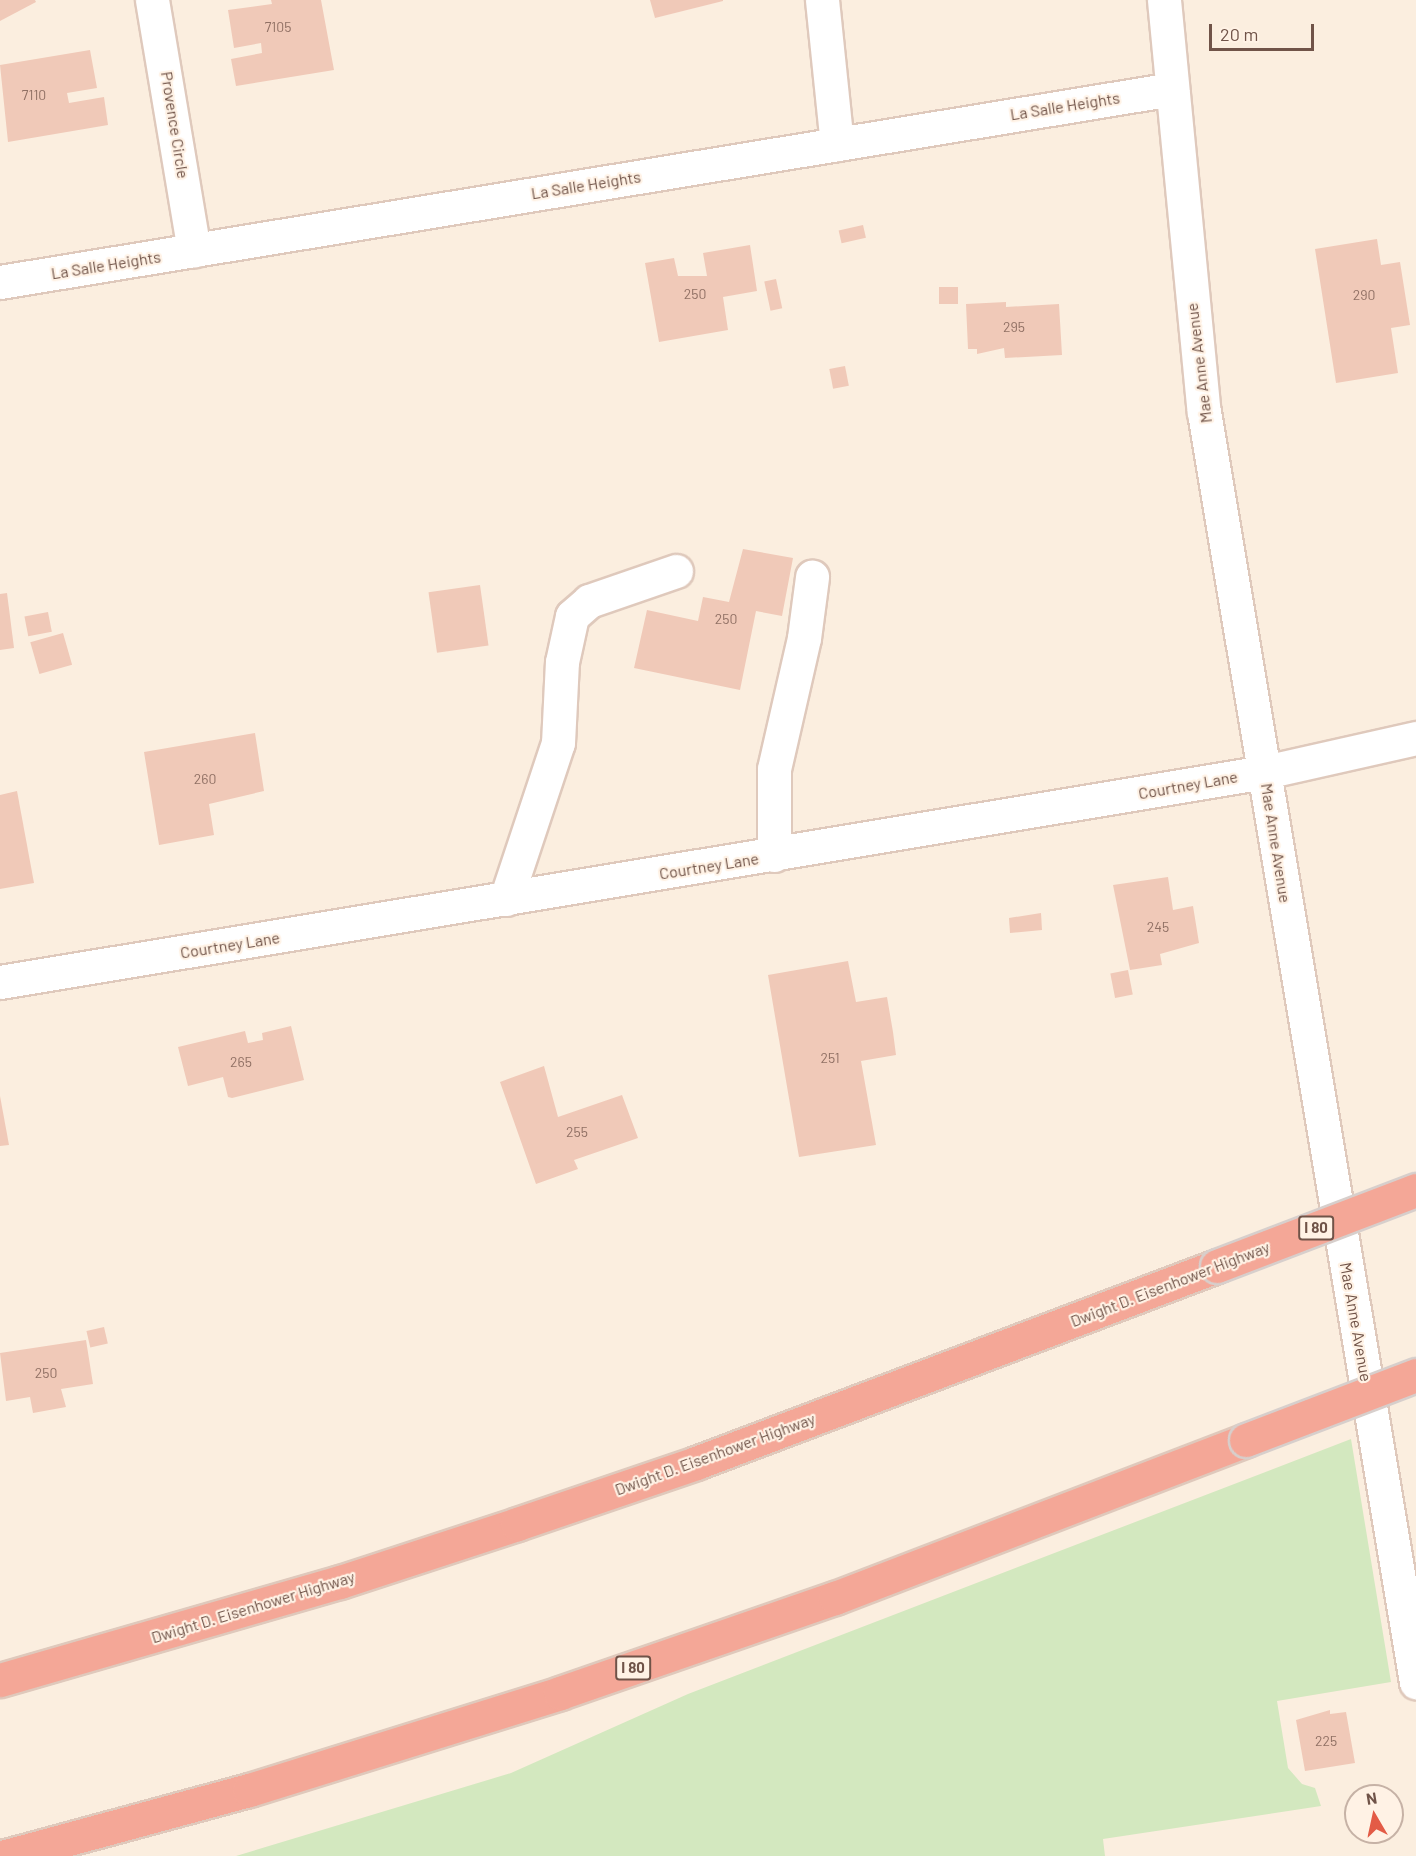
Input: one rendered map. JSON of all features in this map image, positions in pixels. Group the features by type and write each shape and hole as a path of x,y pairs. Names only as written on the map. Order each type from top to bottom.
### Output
{"highway":[{"name":"Dwight D. Eisenhower Highway","path":"0,1680 340,1582 696,1463 1416,1190"},
{"name":"I 80","path":"6,1856 249,1790 560,1693 835,1598 1416,1375"}],"street":[{"name":"Provence Circle","path":"152,0 194,250"},
{"path":"822,0 837,144"},
{"name":"Mae Anne Avenue","path":"1164,0 1204,412 1416,1682"},
{"name":"La Salle Heights","path":"0,282 1172,89"},
{"path":"507,899 534,805 558,743 562,662 572,616 589,600 676,571"},
{"path":"774,855 774,769 804,638 812,577"},
{"name":"Courtney Lane","path":"0,982 1265,772 1416,738"}],"green space":[{"path":"1351,1439 1391,1682 1277,1701 1288,1768 1302,1784 1315,1788 1321,1806 1103,1839 1105,1856 236,1856 511,1773 688,1694"}],"building":[{"path":"0,0 35,0 36,2 0,21"},
{"path":"271,0 321,0 334,70 236,86 231,59 262,53 261,43 234,48 228,10 272,4"},
{"path":"650,0 723,0 723,1 655,18"},
{"path":"90,50 97,88 67,93 69,103 104,97 108,125 8,142 0,65"},
{"path":"863,225 866,238 842,243 839,231"},
{"path":"1377,239 1381,265 1400,262 1410,325 1391,328 1398,373 1336,383 1315,249"},
{"path":"750,245 757,291 723,297 728,330 659,342 645,263 674,258 678,276 707,276 703,253"},
{"path":"776,279 782,308 770,311 764,281"},
{"path":"939,287 958,287 958,304 939,304"},
{"path":"1006,302 1006,307 1059,304 1062,355 1005,358 1004,348 977,354 977,349 968,349 966,304"},
{"path":"845,366 849,386 833,389 829,369"},
{"path":"743,549 793,558 782,616 756,611 740,690 634,668 647,610 698,621 703,597 729,602"},
{"path":"480,585 488,645 437,653 429,592"},
{"path":"7,593 14,648 0,650 0,594"},
{"path":"48,612 52,632 28,636 24,617"},
{"path":"63,633 72,665 39,674 30,642"},
{"path":"255,733 264,791 209,804 214,835 159,845 144,752"},
{"path":"17,791 34,883 0,889 0,795"},
{"path":"1168,877 1173,910 1193,906 1199,943 1160,954 1162,965 1130,970 1113,885"},
{"path":"1041,913 1042,930 1010,933 1009,918"},
{"path":"848,961 856,1002 887,997 893,1032 896,1055 861,1061 876,1145 799,1157 768,975"},
{"path":"1128,970 1133,995 1115,998 1110,973"},
{"path":"291,1026 304,1080 232,1098 228,1097 223,1077 188,1086 178,1047 245,1031 248,1043 263,1040 262,1033"},
{"path":"544,1066 558,1117 622,1095 638,1138 574,1160 578,1169 536,1184 500,1082"},
{"path":"0,1096 9,1145 0,1146"},
{"path":"104,1327 108,1344 90,1348 86,1331"},
{"path":"86,1340 93,1384 61,1389 66,1407 33,1413 30,1397 6,1401 0,1353"},
{"path":"1330,1710 1330,1714 1346,1712 1355,1763 1305,1771 1296,1720"}]}
